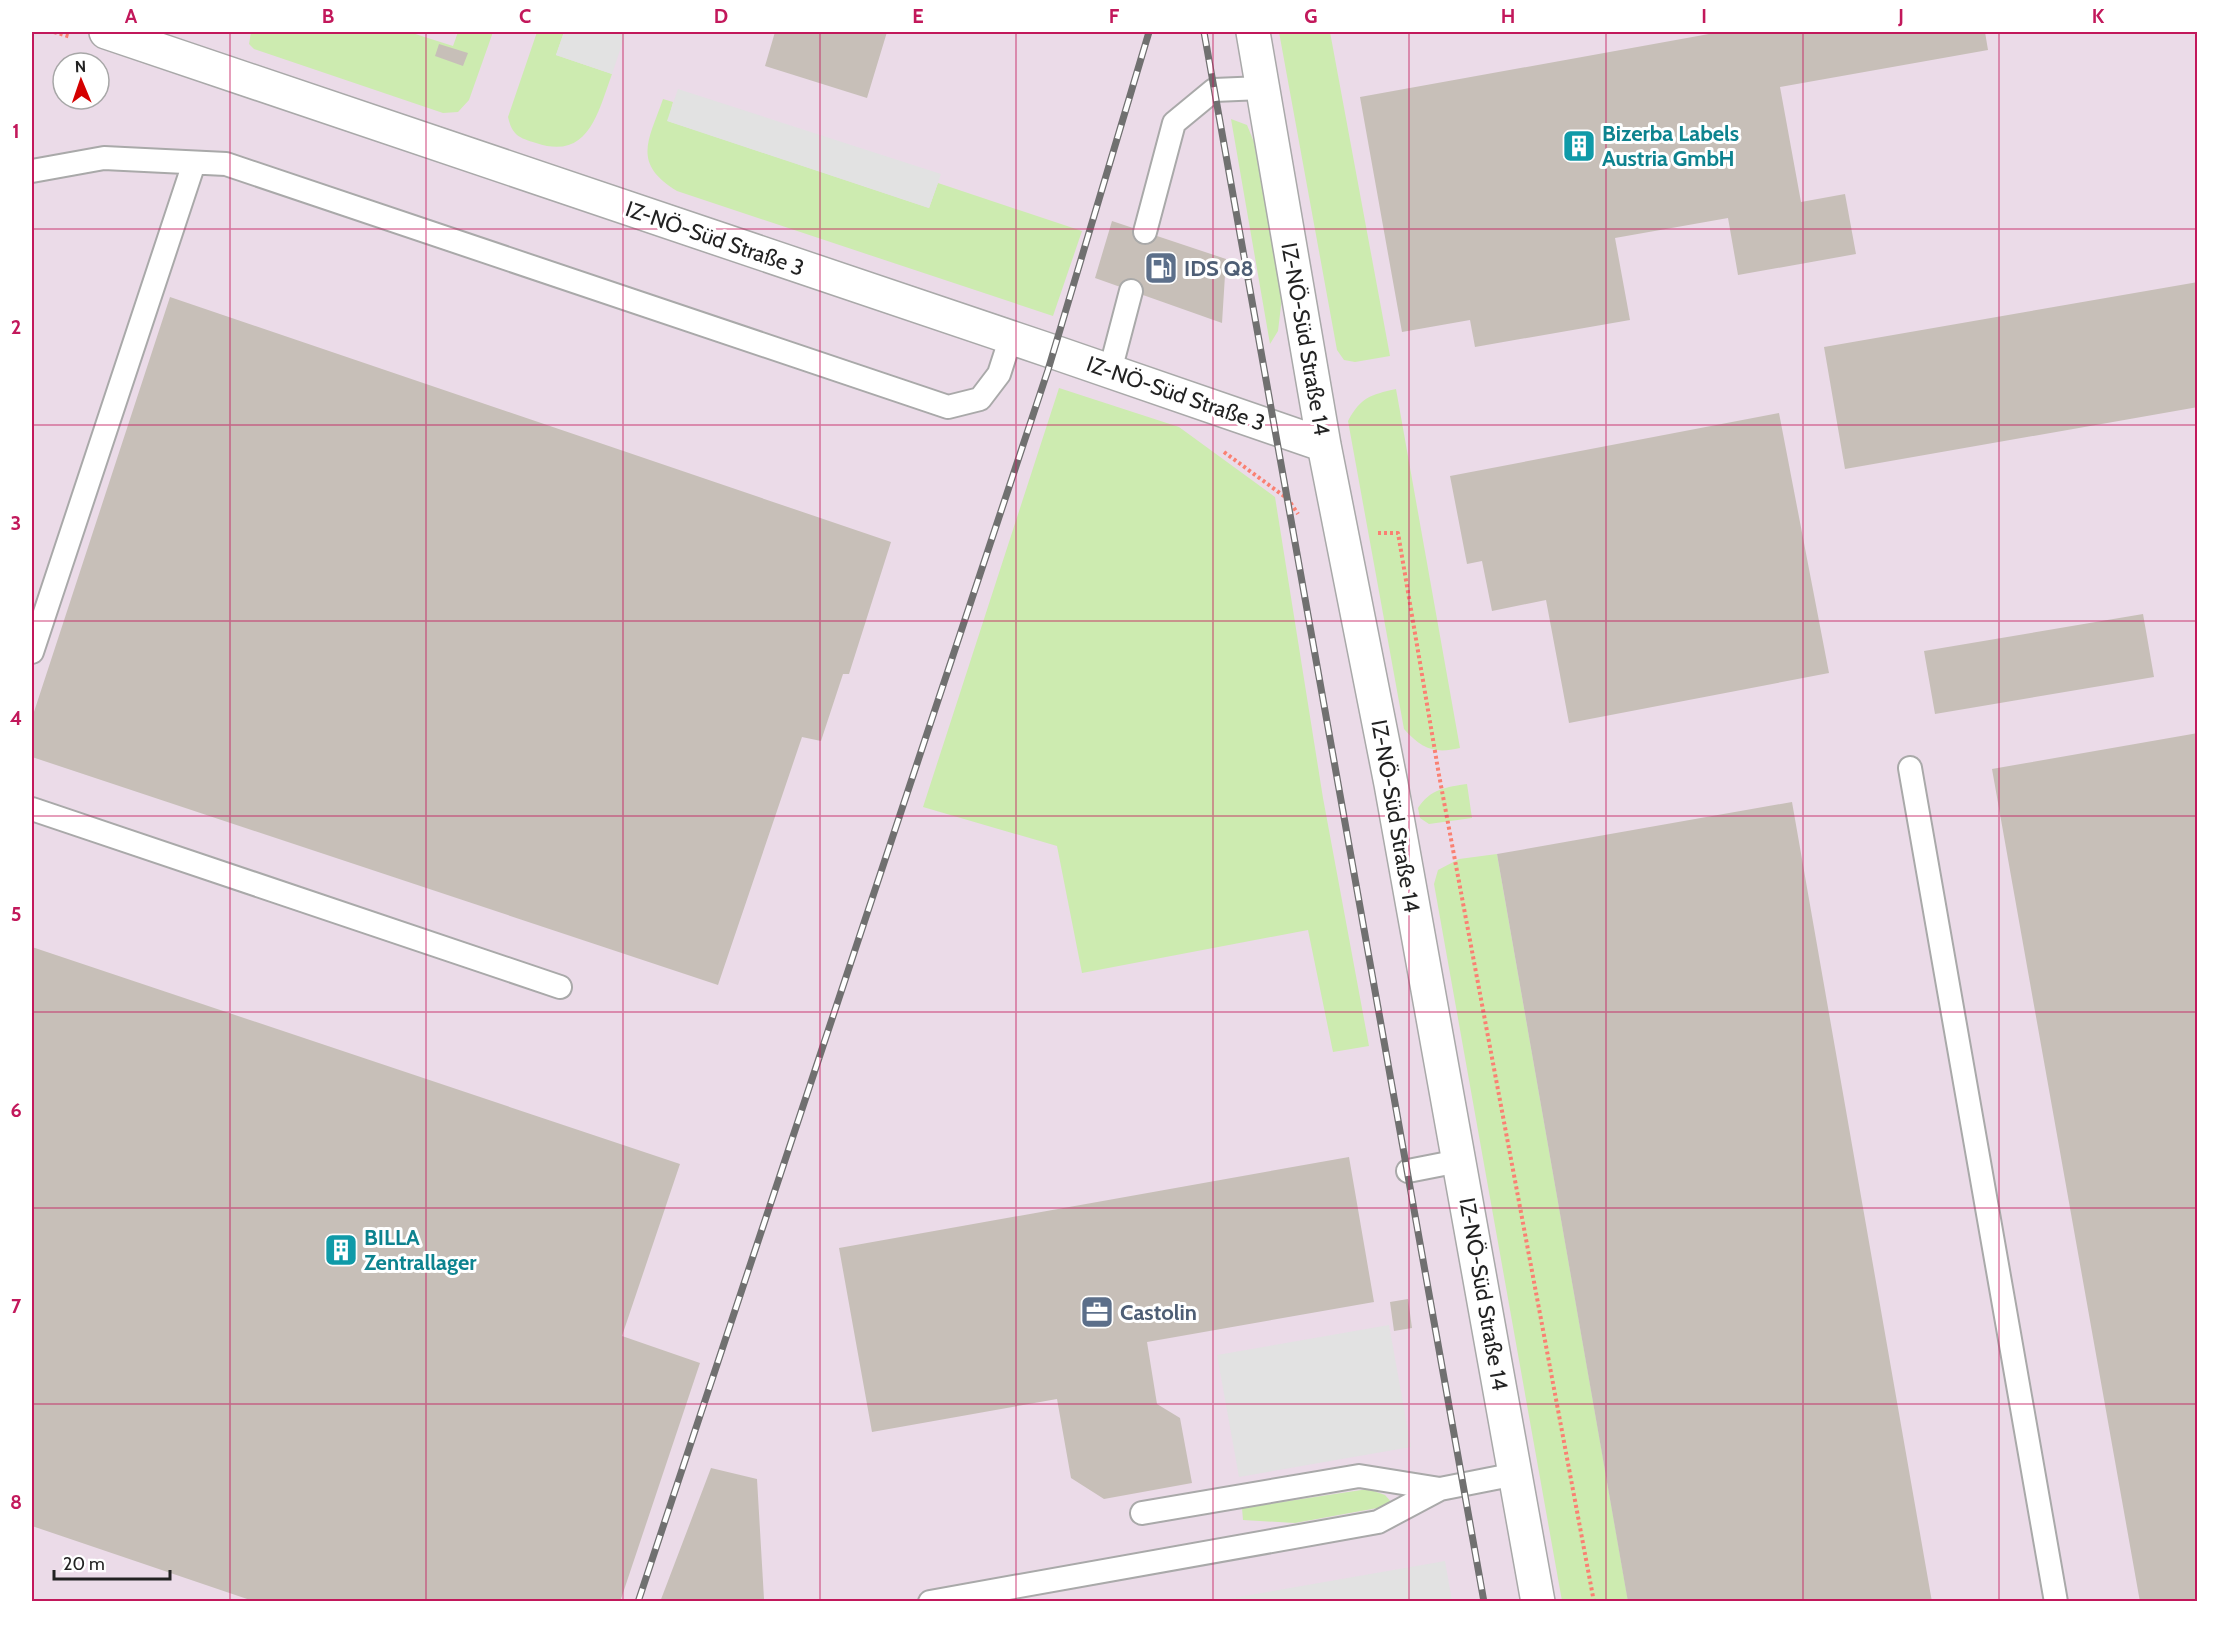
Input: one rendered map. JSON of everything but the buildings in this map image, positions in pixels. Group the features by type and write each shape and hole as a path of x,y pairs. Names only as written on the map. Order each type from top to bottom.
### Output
{"street":[{"name":"IZ-NÖ-Süd Straße 3","path":"106,32 1324,445"},
{"name":"IZ-NÖ-Süd Straße 14","path":"1253,32 1324,445 1343,533 1538,1602"}],"lane":[{"path":"1145,232 1174,123 1214,90 1262,88"},
{"path":"32,171 104,158 226,164 948,407 980,399 999,374 1011,337"},
{"path":"32,652 194,162"},
{"path":"1110,371 1131,291"},
{"path":"1910,768 2056,1602"},
{"path":"32,809 560,987"},
{"path":"1408,1171 1459,1161"},
{"path":"930,1602 1378,1521 1440,1489 1516,1474"},
{"path":"1142,1513 1359,1476 1440,1489"}],"path":[{"path":"1343,533 1398,533 1439,775 1594,1602"}],"shaded area":[{"path":"32,32 2197,32 2197,1601 32,1601"},
{"path":"564,32 626,32 612,74 556,55"},
{"path":"678,89 941,174 929,208 667,121"},
{"path":"1389,1325 1411,1447 1239,1477 1217,1355"},
{"path":"1445,1561 1452,1601 1216,1601"}],"green space":[{"path":"251,32 409,32 453,46 458,32 493,32 469,100 458,112 443,113 254,49 249,44"},
{"path":"537,32 564,32 556,55 612,74 589,130 580,139 568,145 554,147 525,139 514,132 508,117"},
{"path":"1279,32 1330,32 1390,356 1355,362 1344,360 1337,350"},
{"path":"663,99 673,102 668,121 929,208 938,183 1082,231 1053,316 677,191 653,171 649,160 649,139"},
{"path":"1231,119 1247,125 1254,142 1282,297 1278,331 1270,344"},
{"path":"1059,388 1179,427 1275,497 1323,798 1369,1046 1333,1052 1308,930 1082,973 1057,846 923,807"},
{"path":"1396,389 1460,748 1451,750 1429,748 1404,729 1348,421 1357,407 1367,398"},
{"path":"1467,784 1472,818 1429,824 1420,818 1418,808 1428,797 1446,788"},
{"path":"1497,854 1628,1601 1562,1601 1434,884 1438,870 1459,859"},
{"path":"1368,1489 1385,1495 1394,1505 1295,1523 1243,1520 1242,1508"}],"railway":[{"path":"638,1602 1048,370 1149,32"},
{"path":"1204,32 1484,1602"}],"place":[{"name":"Bizerba Labels Austria GmbH","path":"1579,146"},
{"name":"IDS Q8","path":"1161,268"},
{"name":"BILLA Zentrallager","path":"341,1250"},
{"name":"Castolin","path":"1097,1312"}]}
